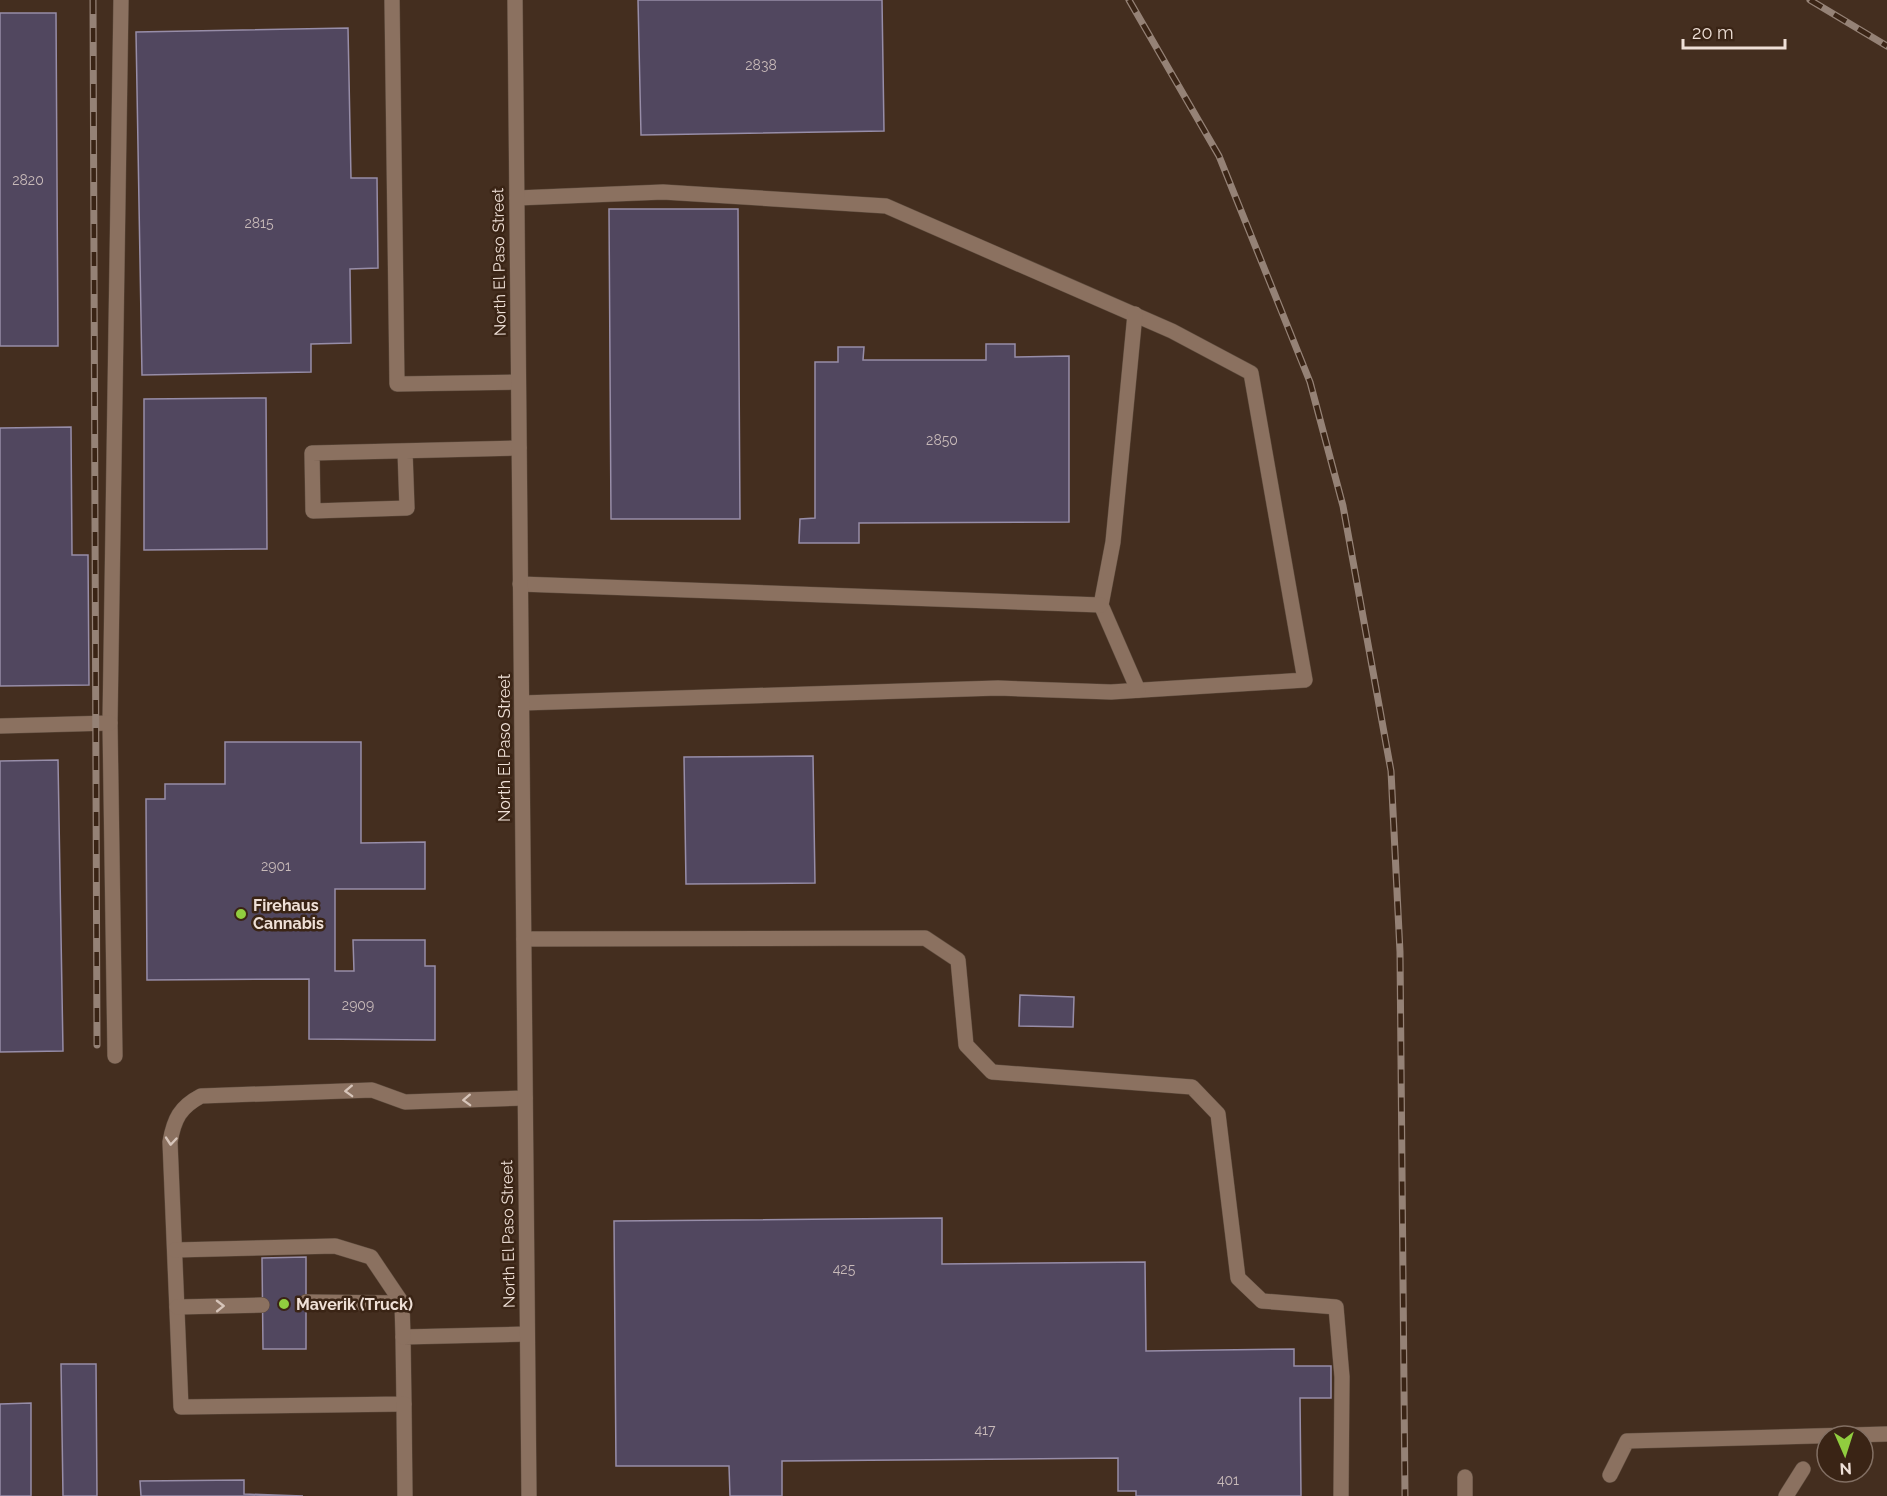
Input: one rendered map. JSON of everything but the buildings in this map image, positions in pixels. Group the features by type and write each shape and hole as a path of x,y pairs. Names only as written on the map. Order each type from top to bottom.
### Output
{"street":[{"path":"115,1056 110,723 121,0"},
{"path":"392,0 397,384 518,382"},
{"name":"North El Paso Street","path":"515,0 529,1496"},
{"path":"517,198 663,192 886,206 1135,314 1251,373 1305,680 1138,690 998,688 522,703"},
{"path":"1135,314 1113,542 1101,605 1138,690"},
{"path":"405,451 407,508 313,511 312,453 519,448"},
{"path":"520,584 1101,605"},
{"path":"0,726 110,723"},
{"path":"524,939 925,938 958,960 966,1045 992,1072 1192,1087 1218,1114 1238,1278 1262,1301 1336,1307 1342,1377 1341,1496"},
{"path":"404,1404 181,1407 170,1142 174,1120 185,1104 201,1096 372,1090 405,1102 525,1098"},
{"path":"175,1250 335,1246 371,1257 402,1303 405,1496"},
{"path":"306,1302 402,1303"},
{"path":"177,1307 262,1305"},
{"path":"403,1337 527,1334"},
{"path":"1610,1475 1627,1441 1887,1434"},
{"path":"1786,1496 1803,1469"},
{"path":"1465,1477 1465,1496"}],"railway":[{"path":"93,0 97,1045"},
{"path":"1129,0 1219,156 1310,382 1343,506 1391,771 1400,952 1405,1496"},
{"path":"1810,0 1887,46"}],"place":[{"name":"Firehaus Cannabis","path":"241,914"},
{"name":"Maverik (Truck)","path":"284,1304"}]}
